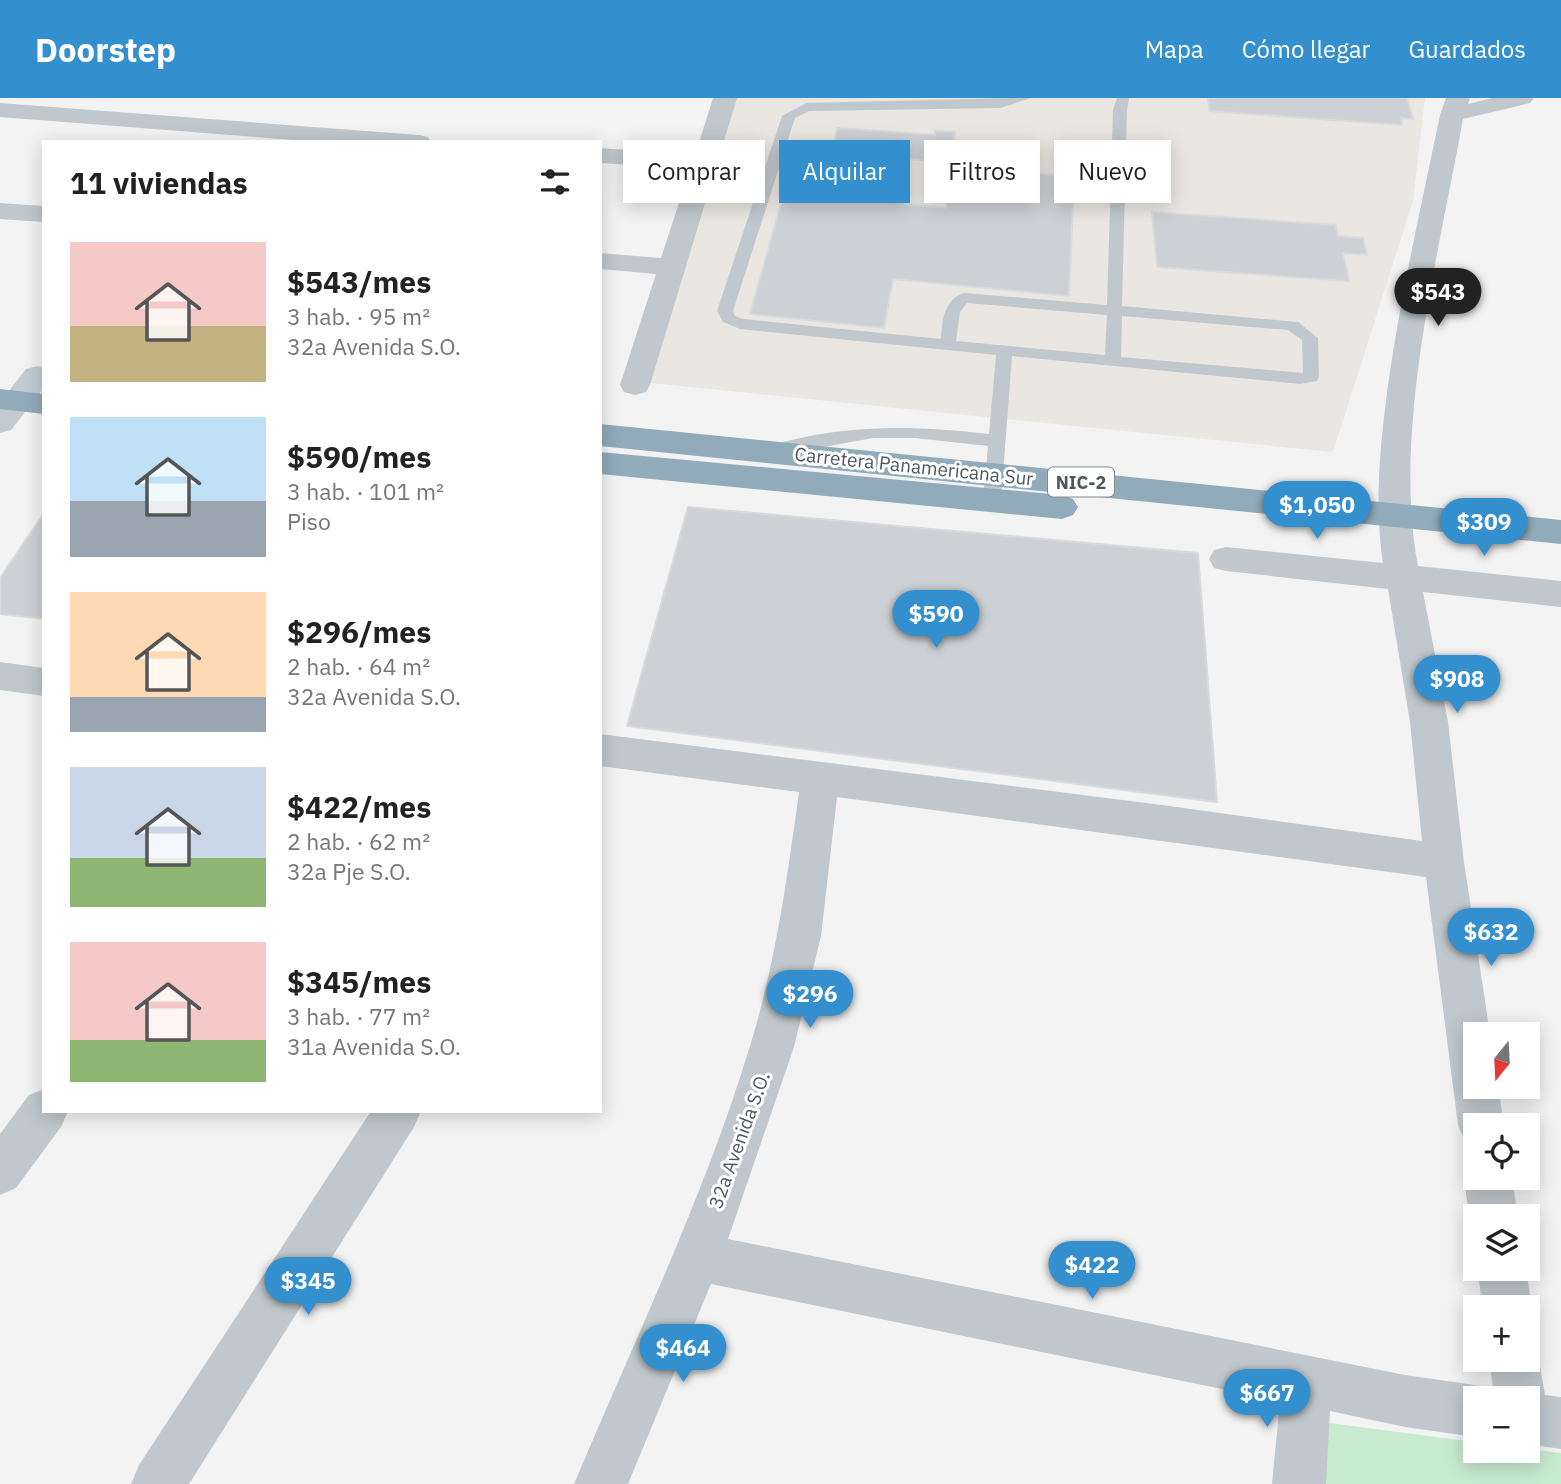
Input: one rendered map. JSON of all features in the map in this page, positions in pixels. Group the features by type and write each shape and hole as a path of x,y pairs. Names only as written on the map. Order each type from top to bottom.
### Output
{"highway":[{"path":"0,372 24,397"},
{"name":"Carretera Panamericana Sur","path":"602,435 768,452 993,487"},
{"name":"Carretera Panamericana Sur","path":"602,463 993,487 1395,527 1561,532"},
{"name":"Carretera Panamericana Sur","path":"1395,527 1561,557"}],"street":[{"path":"711,140 725,98"},
{"path":"1467,1022 1444,862 1429,722 1395,527 1395,466 1404,380 1455,106 1522,98"},
{"path":"235,135 256,108"},
{"path":"0,110 235,135 366,140"},
{"path":"602,155 623,157"},
{"path":"635,385 691,203"},
{"path":"0,211 42,214"},
{"path":"602,261 670,267"},
{"path":"1226,559 1561,594"},
{"path":"0,676 42,682"},
{"path":"602,750 1162,822 1444,862"},
{"name":"32a Avenida S.O.","path":"601,1484 698,1257 772,1047 800,936 820,779"},
{"path":"0,1172 44,1113"},
{"path":"158,1484 397,1113"},
{"path":"698,1257 1405,1401 1463,1409"},
{"path":"1298,1484 1307,1381"},
{"path":"1540,1420 1561,1423"}],"lane":[{"path":"947,345 952,311 956,302 964,298 1292,325 1310,338 1311,377 1300,379 1003,351 740,324 728,319 724,311 789,116 794,111 806,107 1000,104 1025,98"},
{"path":"1113,361 1120,110 1123,98"},
{"path":"993,487 1003,351"},
{"path":"768,452 839,435 886,431 997,441"}],"shaded area":[{"path":"734,98 1425,98 1413,201 1333,452 651,383 703,203 765,203 765,140 722,140"}],"green space":[{"path":"1329,1423 1463,1440 1463,1463 1540,1463 1540,1450 1561,1453 1561,1484 1325,1484"}],"building":[{"path":"1208,98 1407,98 1413,119 1401,118 1402,125 1210,111"},
{"path":"837,128 935,135 935,131 955,132 954,140 924,140 924,160 910,159 910,140 835,140"},
{"path":"1040,174 1054,175 1054,203 1073,203 1069,296 893,279 884,328 750,314 781,203 905,203 946,208 947,203 1040,203"},
{"path":"1152,212 1335,225 1338,236 1363,238 1367,255 1343,253 1349,281 1157,267"},
{"path":"688,507 1198,553 1217,802 627,726"},
{"path":"42,516 42,619 0,614 0,578"}]}
